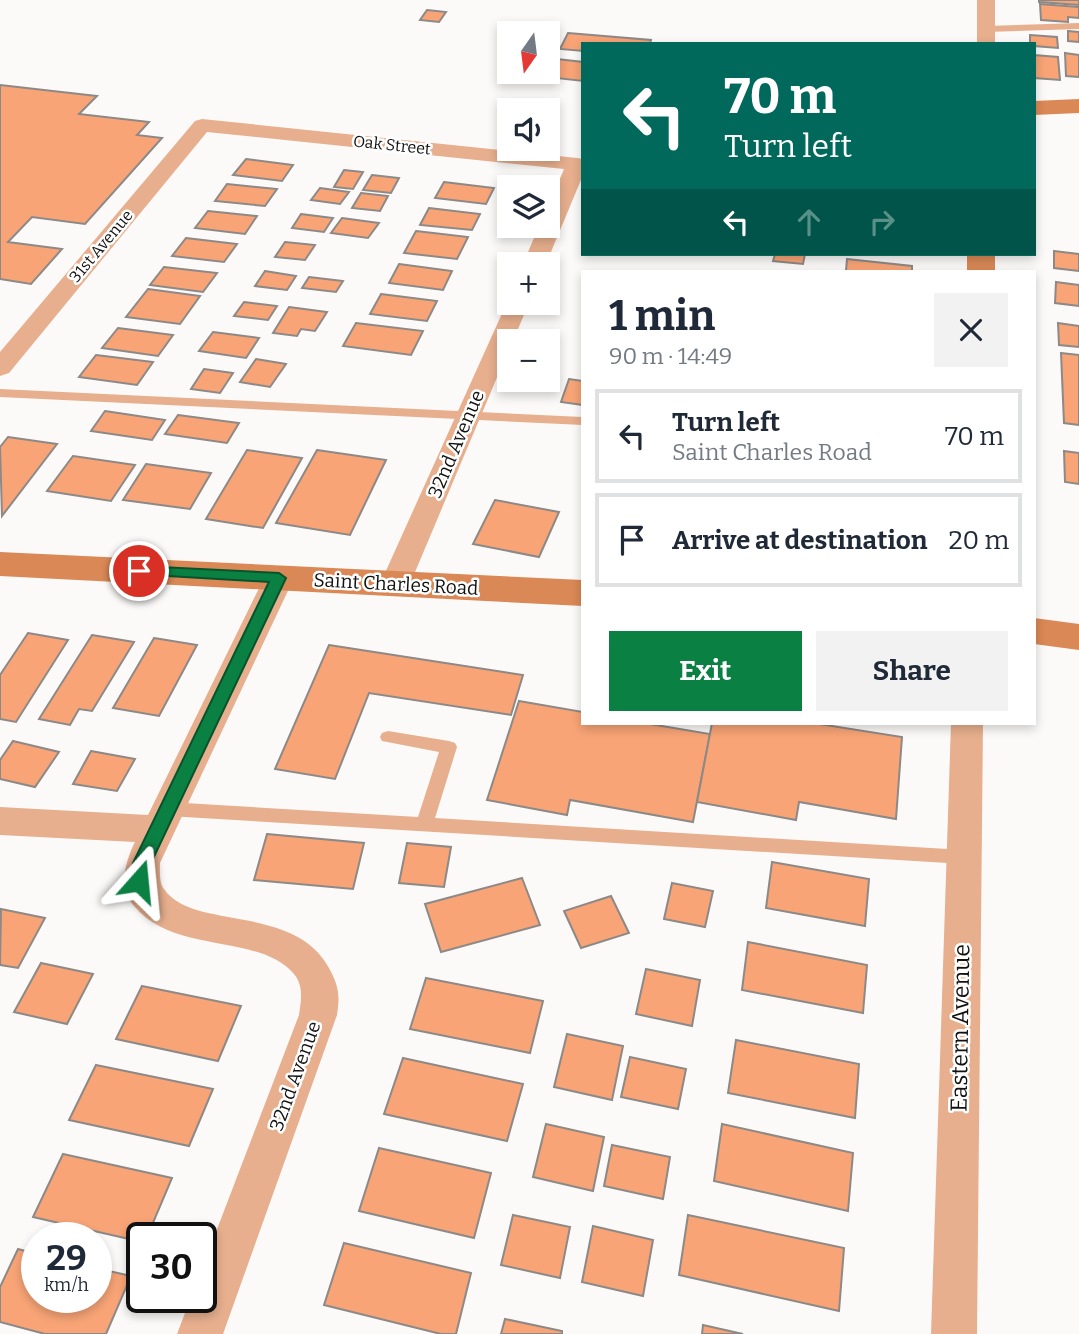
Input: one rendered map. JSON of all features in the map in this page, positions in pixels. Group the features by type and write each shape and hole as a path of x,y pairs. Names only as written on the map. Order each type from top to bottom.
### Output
{"main road":[{"path":"1036,108 1079,106"},
{"name":"Saint Charles Road","path":"0,564 581,593"},
{"path":"1036,631 1079,637"}],"street":[{"path":"986,0 986,36"},
{"name":"Oak Street","path":"202,125 580,165"},
{"name":"31st Avenue","path":"0,368 202,125"},
{"path":"540,252 580,165"},
{"name":"32nd Avenue","path":"396,584 512,315"},
{"name":"32nd Avenue","path":"200,1334 318,1015 320,989 312,969 299,955 280,943 168,916 151,904 142,893 139,881 142,863 279,578"},
{"name":"Eastern Avenue","path":"954,1334 967,725"},
{"path":"0,821 163,819"}],"lane":[{"path":"986,36 1079,26"},
{"path":"0,393 581,421"},
{"path":"388,737 449,747 424,824"},
{"path":"163,819 424,824 964,857"}],"building":[{"path":"1079,0 1079,5 1039,2"},
{"path":"1040,4 1079,7 1079,18 1068,17 1068,22 1041,20"},
{"path":"427,10 446,12 439,22 420,20"},
{"path":"1068,31 1079,32 1079,42 1068,41"},
{"path":"568,33 651,40 581,42 581,51 560,49"},
{"path":"1030,35 1057,37 1058,48 1036,46 1036,42 1030,42"},
{"path":"1065,53 1079,55 1079,77 1066,76"},
{"path":"1036,55 1058,57 1060,80 1036,78"},
{"path":"560,59 581,62 581,81 560,78"},
{"path":"0,85 97,96 79,114 149,122 137,135 162,138 85,224 32,217 8,242 62,249 31,284 0,279"},
{"path":"246,159 293,165 282,181 233,175"},
{"path":"344,170 363,172 353,189 334,187"},
{"path":"372,175 399,178 391,193 363,190"},
{"path":"444,182 494,188 486,204 435,198"},
{"path":"227,184 277,189 265,206 215,201"},
{"path":"320,188 349,192 340,204 311,200"},
{"path":"361,193 388,196 380,211 352,208"},
{"path":"429,208 480,214 472,230 420,225"},
{"path":"208,211 257,216 245,234 195,228"},
{"path":"301,214 333,218 324,232 292,228"},
{"path":"342,218 379,223 368,238 331,233"},
{"path":"416,231 468,237 457,259 404,253"},
{"path":"186,238 237,244 224,262 172,256"},
{"path":"285,242 315,245 305,260 275,257"},
{"path":"1054,251 1079,254 1079,271 1054,268"},
{"path":"774,256 805,256 803,264 773,261"},
{"path":"847,259 912,266 912,270 846,270"},
{"path":"399,264 452,271 443,290 389,283"},
{"path":"164,267 217,273 203,292 150,285"},
{"path":"265,271 296,276 287,290 255,286"},
{"path":"309,277 343,281 336,292 302,288"},
{"path":"1056,282 1079,285 1079,306 1055,303"},
{"path":"148,289 200,296 180,324 126,317"},
{"path":"381,294 437,301 427,321 370,314"},
{"path":"244,302 277,306 268,320 234,316"},
{"path":"289,307 327,312 315,331 301,329 297,336 273,333"},
{"path":"356,323 423,331 411,355 343,346"},
{"path":"1058,323 1079,326 1079,347 1059,345"},
{"path":"118,328 173,335 158,356 102,348"},
{"path":"213,332 259,338 246,358 199,351"},
{"path":"1061,353 1079,355 1079,425 1064,423"},
{"path":"96,355 153,362 137,385 79,377"},
{"path":"256,359 286,364 270,387 240,382"},
{"path":"204,369 233,373 220,393 191,389"},
{"path":"569,379 581,381 581,405 561,402"},
{"path":"105,411 165,420 152,440 91,431"},
{"path":"178,415 239,423 227,443 165,434"},
{"path":"8,437 57,444 2,516 0,447"},
{"path":"247,450 302,458 263,528 206,519"},
{"path":"317,450 386,460 350,535 276,523"},
{"path":"1064,451 1079,453 1079,484 1065,482"},
{"path":"73,456 135,465 111,501 47,491"},
{"path":"146,464 211,473 190,509 123,500"},
{"path":"495,500 559,512 539,557 473,544"},
{"path":"28,633 68,640 16,722 0,719 0,675"},
{"path":"92,635 134,642 92,711 79,709 70,725 39,719"},
{"path":"154,638 197,645 159,716 113,708"},
{"path":"329,645 523,675 511,715 369,693 335,779 275,769"},
{"path":"519,701 581,712 581,725 656,725 710,734 693,822 570,800 567,815 487,800"},
{"path":"712,725 826,725 902,737 896,819 799,802 796,820 697,802"},
{"path":"13,741 59,752 35,787 0,779 0,760"},
{"path":"91,751 135,759 117,791 73,784"},
{"path":"267,834 364,843 353,889 254,880"},
{"path":"407,843 451,847 444,887 399,883"},
{"path":"772,862 869,879 865,926 766,908"},
{"path":"522,878 540,925 441,952 425,904"},
{"path":"672,883 713,891 705,927 664,919"},
{"path":"611,896 629,933 581,948 564,911"},
{"path":"1,909 45,918 18,968 0,965"},
{"path":"748,942 867,965 863,1013 742,990"},
{"path":"41,963 93,974 67,1024 14,1012"},
{"path":"646,969 700,980 692,1026 636,1014"},
{"path":"426,978 543,1001 530,1053 410,1029"},
{"path":"142,986 241,1006 218,1061 116,1039"},
{"path":"567,1034 623,1046 612,1100 554,1087"},
{"path":"736,1040 859,1064 855,1118 728,1093"},
{"path":"630,1057 686,1069 678,1109 621,1097"},
{"path":"403,1058 523,1084 507,1141 384,1114"},
{"path":"96,1065 213,1089 189,1146 69,1120"},
{"path":"546,1124 604,1137 593,1191 533,1177"},
{"path":"722,1124 853,1153 848,1211 714,1181"},
{"path":"612,1145 670,1157 663,1199 604,1186"},
{"path":"379,1148 491,1173 474,1238 359,1211"},
{"path":"63,1154 172,1178 153,1222 126,1222 126,1238 112,1235 112,1222 55,1222 33,1217"},
{"path":"513,1215 570,1227 560,1278 501,1265"},
{"path":"688,1215 844,1248 839,1311 679,1275"},
{"path":"593,1226 653,1240 643,1296 582,1282"},
{"path":"344,1243 471,1273 456,1334 441,1334 324,1305"},
{"path":"18,1249 21,1250 21,1313 112,1313 112,1272 126,1275 126,1288 106,1334 45,1334 0,1322 0,1287"},
{"path":"505,1319 562,1331 562,1334 501,1334"},
{"path":"703,1325 743,1334 702,1334"}],"route":[{"path":"139,571 279,578 142,863 139,881"}]}
